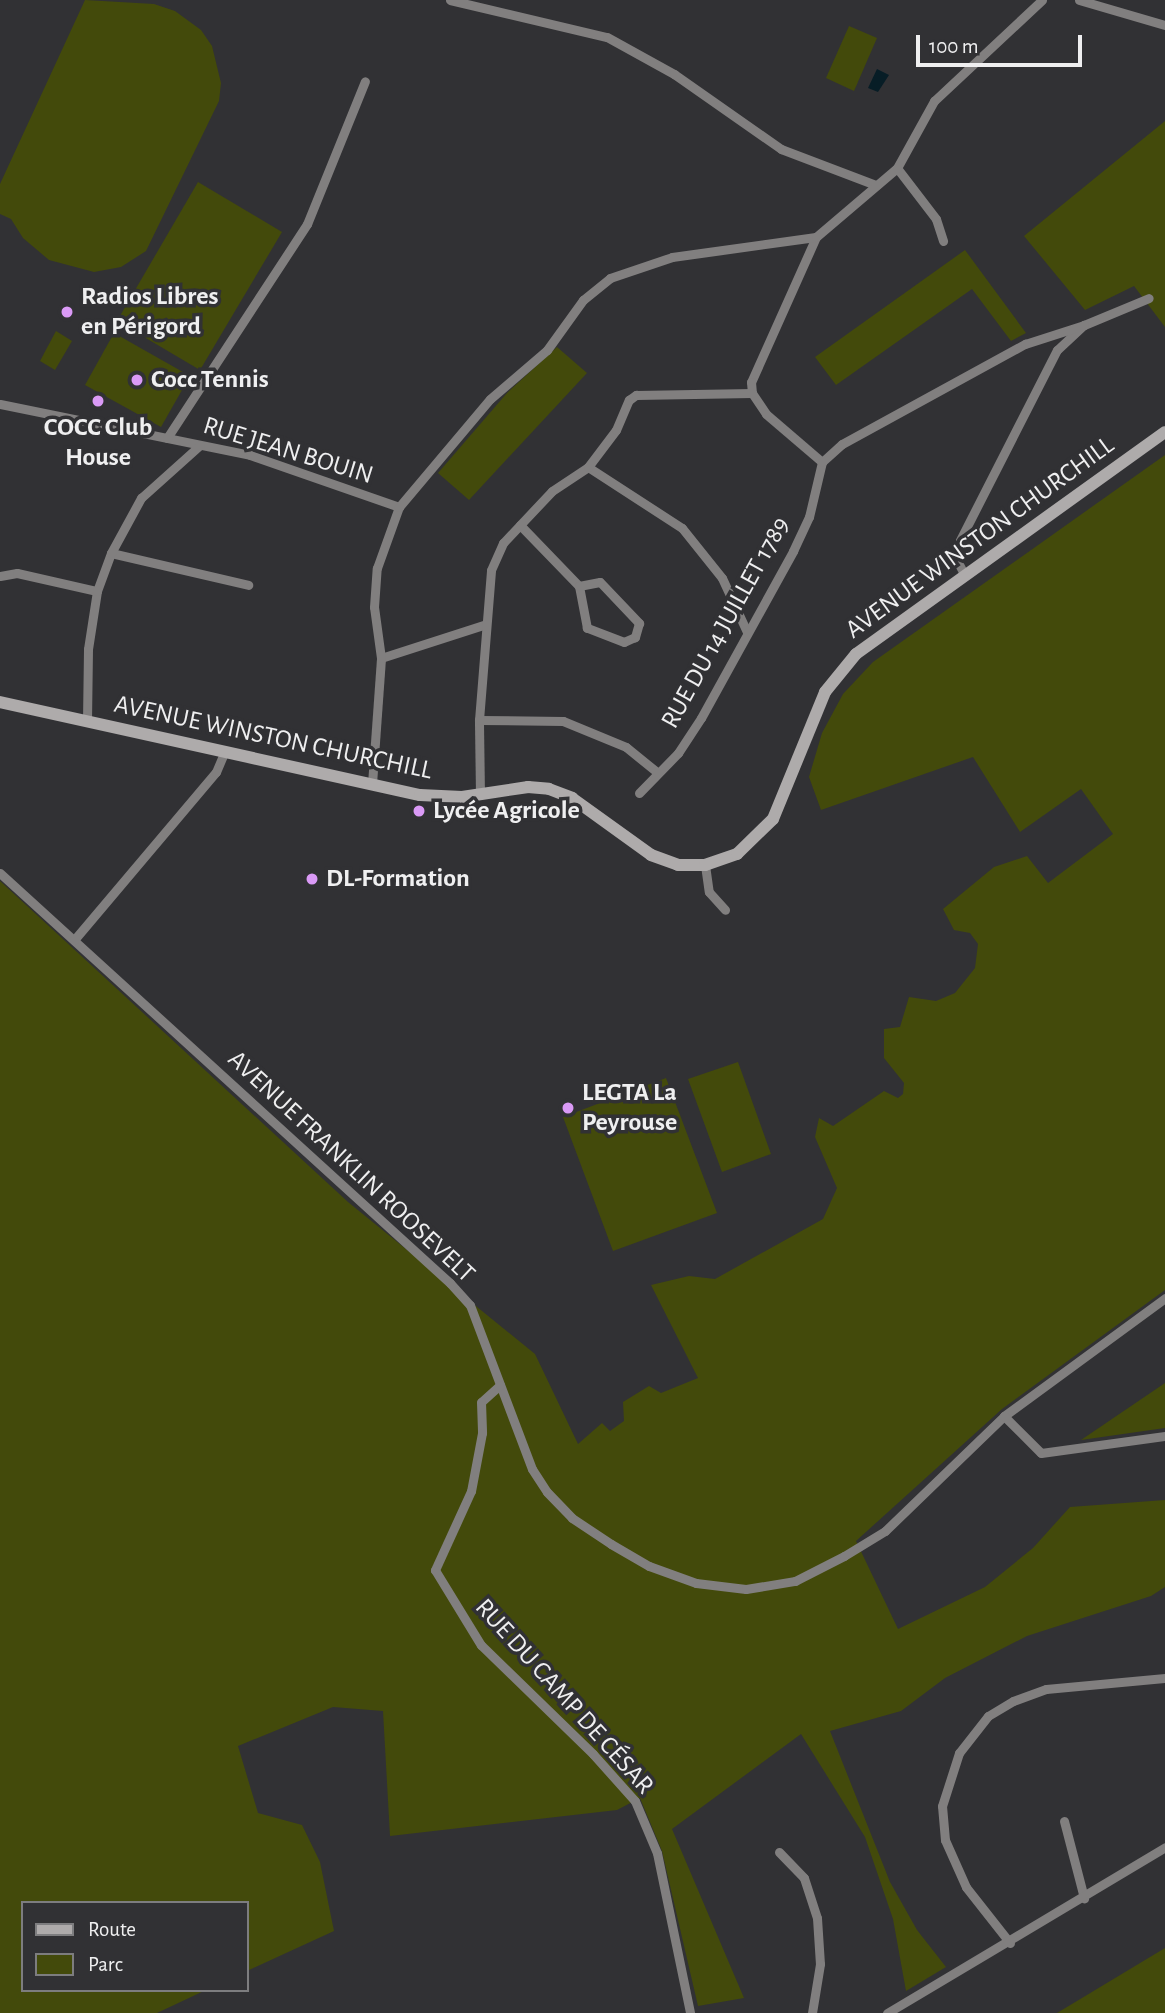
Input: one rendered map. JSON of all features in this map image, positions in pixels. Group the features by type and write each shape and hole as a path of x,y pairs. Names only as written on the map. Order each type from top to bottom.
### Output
{"main road":[{"name":"AVENUE WINSTON CHURCHILL","path":"0,702 420,795 480,795 528,788 563,793 651,855 678,865 705,865 737,854 773,819 810,723 841,672 876,639 1165,432"}],"street":[{"path":"450,0 468,2 607,37 674,74 781,149 876,185"},
{"path":"1042,0 934,100 897,169 816,237 759,360 752,393 766,414 822,463 842,444 1025,344 1084,325 1149,298"},
{"path":"1079,0 1165,26"},
{"path":"167,438 307,224 365,81"},
{"path":"897,169 936,219 943,241"},
{"path":"372,784 381,658 374,607 377,568 399,507 490,399 547,350 583,300 610,278 672,257 816,237"},
{"path":"964,574 956,558 957,546 1038,380 1057,350 1084,325"},
{"path":"480,795 479,720 486,624 491,570 503,543 552,491 588,467 616,430 629,400 636,395 752,393"},
{"name":"RUE JEAN BOUIN","path":"0,404 250,456 399,507"},
{"path":"88,721 88,649 97,591 111,553 141,498 200,445"},
{"name":"RUE DU 14 JUILLET 1789","path":"639,793 688,741 809,517 822,463"},
{"path":"588,467 682,528 722,578 747,632"},
{"path":"520,525 579,586 587,628 624,642 635,637 639,623 600,582 579,586"},
{"path":"111,553 248,585"},
{"path":"0,576 17,573 97,591"},
{"path":"381,658 486,624"},
{"path":"479,720 563,721 626,747 658,773"},
{"path":"74,940 216,772 225,751"},
{"path":"705,865 711,896 725,910"},
{"name":"AVENUE FRANKLIN ROOSEVELT","path":"0,873 450,1283 470,1305 532,1469 572,1518 649,1566 696,1583 746,1589 795,1581 885,1531 1004,1416 1165,1298"},
{"name":"RUE DU CAMP DE CÉSAR","path":"500,1385 481,1402 482,1433 471,1491 435,1570 444,1591 481,1645 593,1754 635,1801 657,1853 690,2013"},
{"path":"1004,1416 1041,1453 1165,1436"},
{"path":"1010,1943 966,1887 945,1840 942,1806 959,1753 989,1716 1035,1693 1165,1678"},
{"path":"1064,1821 1084,1898"},
{"path":"887,2013 1010,1943 1165,1847"},
{"path":"779,1853 804,1878 817,1918 820,1964 813,2013"}],"green space":[{"path":"85,0 154,4 175,11 201,30 212,46 221,83 219,101 146,251 121,267 94,272 49,260 23,238 11,219 0,214 0,184"},
{"path":"849,26 877,38 854,91 826,78"},
{"path":"1165,121 1165,327 1134,286 1085,310 1024,236"},
{"path":"198,182 282,232 200,370 117,321"},
{"path":"965,250 1026,333 1011,341 972,289 836,385 815,357"},
{"path":"56,331 72,341 55,370 40,361"},
{"path":"114,333 190,376 161,427 85,385"},
{"path":"557,347 587,373 469,500 438,473 507,393"},
{"path":"1165,455 1165,1290 1002,1409 856,1541 898,1629 985,1587 1033,1548 1070,1507 1165,1500 1165,1587 1151,1596 1027,1636 945,1678 901,1711 830,1731 890,1882 917,1930 946,1967 906,1991 893,1919 865,1837 801,1734 672,1829 744,1998 698,2006 662,1851 640,1798 617,1810 390,1836 383,1711 333,1707 238,1746 258,1813 302,1825 320,1862 334,1931 248,1971 248,1901 21,1901 21,1992 202,1992 157,2013 0,2013 0,881 348,1202 535,1354 578,1444 602,1423 610,1431 624,1421 623,1402 649,1386 661,1393 698,1378 651,1285 689,1276 715,1279 823,1219 837,1188 815,1137 819,1118 833,1126 884,1091 898,1098 903,1094 904,1083 884,1058 884,1029 900,1027 909,997 936,1001 955,993 975,968 978,944 970,933 954,930 943,909 994,867 1027,856 1048,883 1113,834 1081,789 1020,832 973,757 821,810 809,777 822,733 843,694 873,662"},
{"path":"738,1062 771,1154 722,1172 688,1079"},
{"path":"666,1078 717,1213 613,1251 563,1117"},
{"path":"1165,1383 1165,1428 1081,1440"},
{"path":"1165,1948 1165,2013 1057,2013"}],"water":[{"path":"877,69 889,75 878,92 868,88"}],"place":[{"name":"Radios Libres en Périgord","path":"67,312"},
{"name":"Cocc Tennis","path":"137,380"},
{"name":"COCC Club House","path":"98,401"},
{"name":"Lycée Agricole","path":"419,811"},
{"name":"DL-Formation","path":"312,879"},
{"name":"LEGTA La Peyrouse","path":"568,1108"}]}
